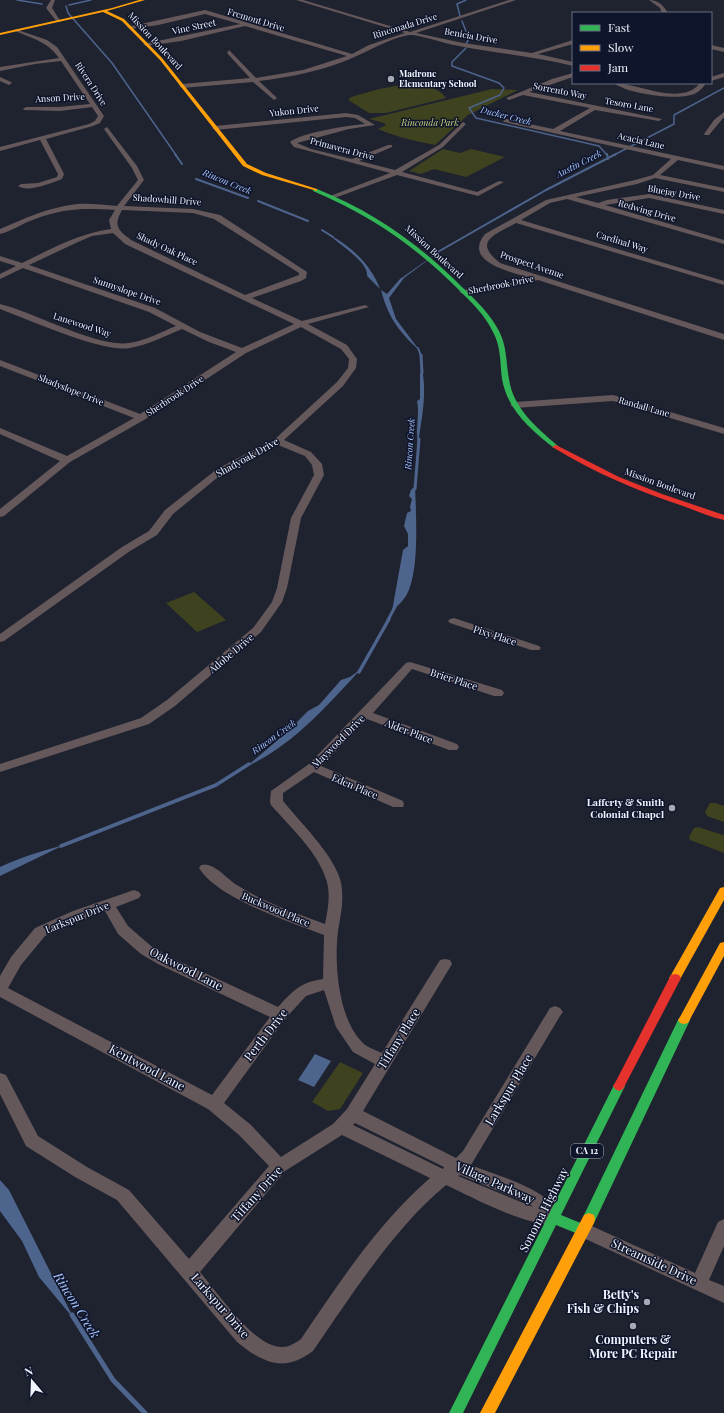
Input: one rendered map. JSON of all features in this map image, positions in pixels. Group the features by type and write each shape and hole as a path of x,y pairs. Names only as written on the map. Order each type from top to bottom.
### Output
{"main road":[{"path":"0,34 79,17 142,0"},
{"name":"Mission Boulevard","path":"103,11 119,18 130,27 164,63 241,162 250,168 332,196 381,222 406,239 463,292 488,319 497,332 504,351 506,387 515,405 530,424 543,437 578,461 624,482 724,518"},
{"name":"Sonoma Highway","path":"456,1413 618,1087 682,964 724,891"},
{"name":"CA 12","path":"488,1413 583,1230 690,1008 724,946"},
{"path":"554,1218 583,1230"}],"street":[{"name":"Benicia Drive","path":"298,0 459,44 533,55 572,64"},
{"name":"Rinconada Drive","path":"182,86 296,74 324,68 353,56 371,46 411,32 460,19 514,0"},
{"path":"651,0 662,7 664,12"},
{"path":"51,3 50,11 63,20"},
{"name":"Fremont Drive","path":"130,27 158,23 205,12 244,25 353,56"},
{"name":"Vine Street","path":"146,44 180,40 244,25"},
{"name":"Rivera Drive","path":"0,149 91,125 98,122 101,116 64,59 51,44 17,30"},
{"path":"533,55 540,51 572,42"},
{"path":"712,47 724,50"},
{"path":"229,52 274,98"},
{"path":"0,69 35,62 64,59"},
{"path":"509,98 554,80 572,75"},
{"path":"712,79 724,75"},
{"path":"0,79 9,83"},
{"path":"621,84 660,93 677,94 692,93 702,84"},
{"name":"Sorrento Way","path":"523,92 589,105 594,108 554,131"},
{"name":"Anson Drive","path":"26,109 60,109 95,105"},
{"name":"Tesoro Lane","path":"594,108 659,120"},
{"path":"707,134 716,128 716,121 724,114"},
{"name":"Yukon Drive","path":"215,128 346,115 356,116 372,125"},
{"name":"Acacia Lane","path":"506,121 724,168"},
{"path":"332,196 396,173 441,146 463,124"},
{"name":"Primavera Drive","path":"372,125 350,127 299,139 293,142 296,146 478,194 501,182"},
{"path":"0,277 91,234 115,231 113,220 120,207 141,180 135,167 129,161 107,129"},
{"path":"21,186 40,184 60,178 61,174 42,138"},
{"path":"354,161 390,146"},
{"name":"Prospect Avenue","path":"675,158 655,176 622,186 566,196 548,201 488,236 483,242 482,251 490,260 498,265 724,337"},
{"path":"655,176 724,190"},
{"name":"Redwing Drive","path":"566,196 724,242"},
{"name":"Bluejay Drive","path":"597,206 608,202 649,196 724,212"},
{"name":"Shadowhill Drive","path":"0,232 31,218 56,210 78,206 193,211 217,216 303,272 303,276 298,279 246,297"},
{"name":"Cardinal Way","path":"514,220 724,283"},
{"name":"Shady Oak Place","path":"115,231 128,242 301,324"},
{"name":"Sunnyslope Drive","path":"0,258 158,312 169,317 182,326 223,345 243,351"},
{"name":"Sherbrook Drive","path":"463,292 516,284 538,278"},
{"name":"Lanewood Way","path":"0,306 106,345 128,346 147,341 182,326"},
{"name":"Sherbrook Drive","path":"3,510 67,460 141,418 259,342 316,318 365,307"},
{"name":"Shadyoak Drive","path":"0,639 126,549 154,533 169,512 220,471 278,441 340,384 352,368 353,359 344,347 301,324"},
{"name":"Shadyslope Drive","path":"0,363 141,418"},
{"name":"Randall Lane","path":"515,405 613,398 724,431"},
{"path":"0,431 67,460"},
{"name":"Adobe Drive","path":"0,768 145,721 172,703 257,630 277,602 282,588 296,518 319,475 317,464 308,454 278,441"},
{"name":"Pixy Place","path":"454,621 535,648"},
{"name":"Brier Place","path":"410,665 498,693"},
{"name":"Maywood Drive","path":"385,1062 358,1048 344,1027 330,984 331,932 336,905 333,879 319,853 276,802 277,791 313,767 410,665"},
{"name":"Alder Place","path":"365,714 453,747"},
{"name":"Eden Place","path":"313,767 398,804"},
{"name":"Buckwood Place","path":"206,868 215,877 243,896 331,932"},
{"name":"Larkspur Drive","path":"0,989 16,961 40,932 134,895"},
{"name":"Oakwood Lane","path":"108,904 123,930 146,950 163,960 280,1015"},
{"name":"Tiffany Place","path":"353,1114 445,964"},
{"name":"Perth Drive","path":"214,1104 280,1015 301,992 315,986 330,984"},
{"name":"Kentwood Lane","path":"0,989 214,1104 245,1130 279,1166"},
{"name":"Larkspur Place","path":"459,1166 470,1156 555,1012"},
{"name":"Larkspur Drive","path":"0,1080 32,1141 80,1172 123,1195 190,1271 243,1336 258,1348 276,1356 292,1356 307,1345 369,1257 432,1187 459,1166"},
{"name":"Village Parkway","path":"353,1114 459,1166 536,1199 554,1218"},
{"name":"Tiffany Drive","path":"190,1271 279,1166 341,1127 353,1114"},
{"name":"Village Parkway","path":"341,1127 444,1177 529,1214 554,1218"},
{"path":"699,1283 724,1227"},
{"name":"Streamside Drive","path":"583,1230 724,1295"}],"green space":[{"path":"407,84 434,89 443,94 446,98 386,113 369,113 348,100 351,97 379,89"},
{"name":"Rinconda Park","path":"492,89 518,90 468,115 435,145 385,132 378,129 386,125 384,123 369,119"},
{"path":"443,149 460,153 471,149 505,157 466,177 434,169 421,174 409,171"},
{"path":"194,592 226,620 197,632 166,603"},
{"path":"710,803 716,803 724,806 724,822 707,816 705,812"},
{"path":"698,827 723,835 724,834 724,853 690,840 689,837 694,828"},
{"path":"340,1062 363,1073 340,1109 328,1111 312,1102"}],"water":[{"path":"330,235 346,245 360,258 372,272 380,289 367,276 363,265 359,260"},
{"path":"440,251 404,278 389,298 396,319 420,351 395,324 387,308 381,290 387,294 400,279"},
{"path":"422,369 424,396 418,443 417,401 420,399 420,374"},
{"path":"415,486 416,551 413,576 407,594 392,611 403,550 408,546 408,534 404,526 407,513 411,511 410,507 412,499 409,496 411,490"},
{"path":"361,669 322,711 294,737 263,758 246,767 286,733 308,711 319,705 341,680 350,677"},
{"path":"64,845 0,876 0,867 24,857"},
{"path":"315,1054 331,1061 314,1087 298,1080"},
{"path":"0,1180 9,1190 74,1319 39,1277 22,1241 0,1211"}],"waterway":[{"name":"Rincon Creek","path":"17,0 42,4"},
{"path":"69,5 91,0"},
{"name":"Ducker Creek","path":"460,16 457,4 466,0"},
{"name":"Rincon Creek","path":"66,6 68,13 112,63 176,155"},
{"name":"Ducker Creek","path":"462,21 469,39 466,44"},
{"name":"Ducker Creek","path":"466,48 452,62 452,66 499,83 504,88 500,95 469,108 476,118 599,146 607,155"},
{"name":"Austin Creek","path":"614,155 674,124 674,115 724,88"},
{"name":"Rincon Creek","path":"175,154 182,164"},
{"name":"Ducker Creek","path":"607,154 608,158"},
{"name":"Austin Creek","path":"608,158 616,154"},
{"name":"Austin Creek","path":"436,253 546,190 608,158"},
{"name":"Rincon Creek","path":"196,179 248,198"},
{"name":"Rincon Creek","path":"258,201 308,221"},
{"name":"Rincon Creek","path":"322,230 333,237"},
{"name":"Rincon Creek","path":"418,348 421,356"},
{"name":"Rincon Creek","path":"421,355 422,373"},
{"name":"Rincon Creek","path":"415,489 419,439"},
{"name":"Rincon Creek","path":"388,620 395,607"},
{"name":"Rincon Creek","path":"359,672 389,619"},
{"name":"Rincon Creek","path":"61,846 216,785 249,764"},
{"name":"Rincon Creek","path":"72,1315 113,1380 145,1413"}],"traffic: fast":[{"path":"315,190 372,217 389,228 421,252 470,298 487,317 499,337 508,391 518,410 540,434 556,447"},
{"path":"589,1219 684,1020"},
{"path":"456,1413 619,1086"},
{"path":"554,1218 583,1230"}],"traffic: slow":[{"path":"0,34 113,9 143,0"},
{"path":"103,11 123,20 161,59 245,165 264,174 315,190"},
{"path":"675,978 724,891"},
{"path":"684,1020 724,946"},
{"path":"487,1413 589,1219"}],"traffic: jam":[{"path":"556,447 576,459 617,479 724,518"},
{"path":"619,1086 675,978"}],"place":[{"name":"Madrone Elementary School","path":"391,79"},
{"name":"Lafferty & Smith Colonial Chapel","path":"672,808"},
{"name":"Betty's Fish & Chips","path":"647,1302"},
{"name":"Computers & More PC Repair","path":"633,1326"}]}
